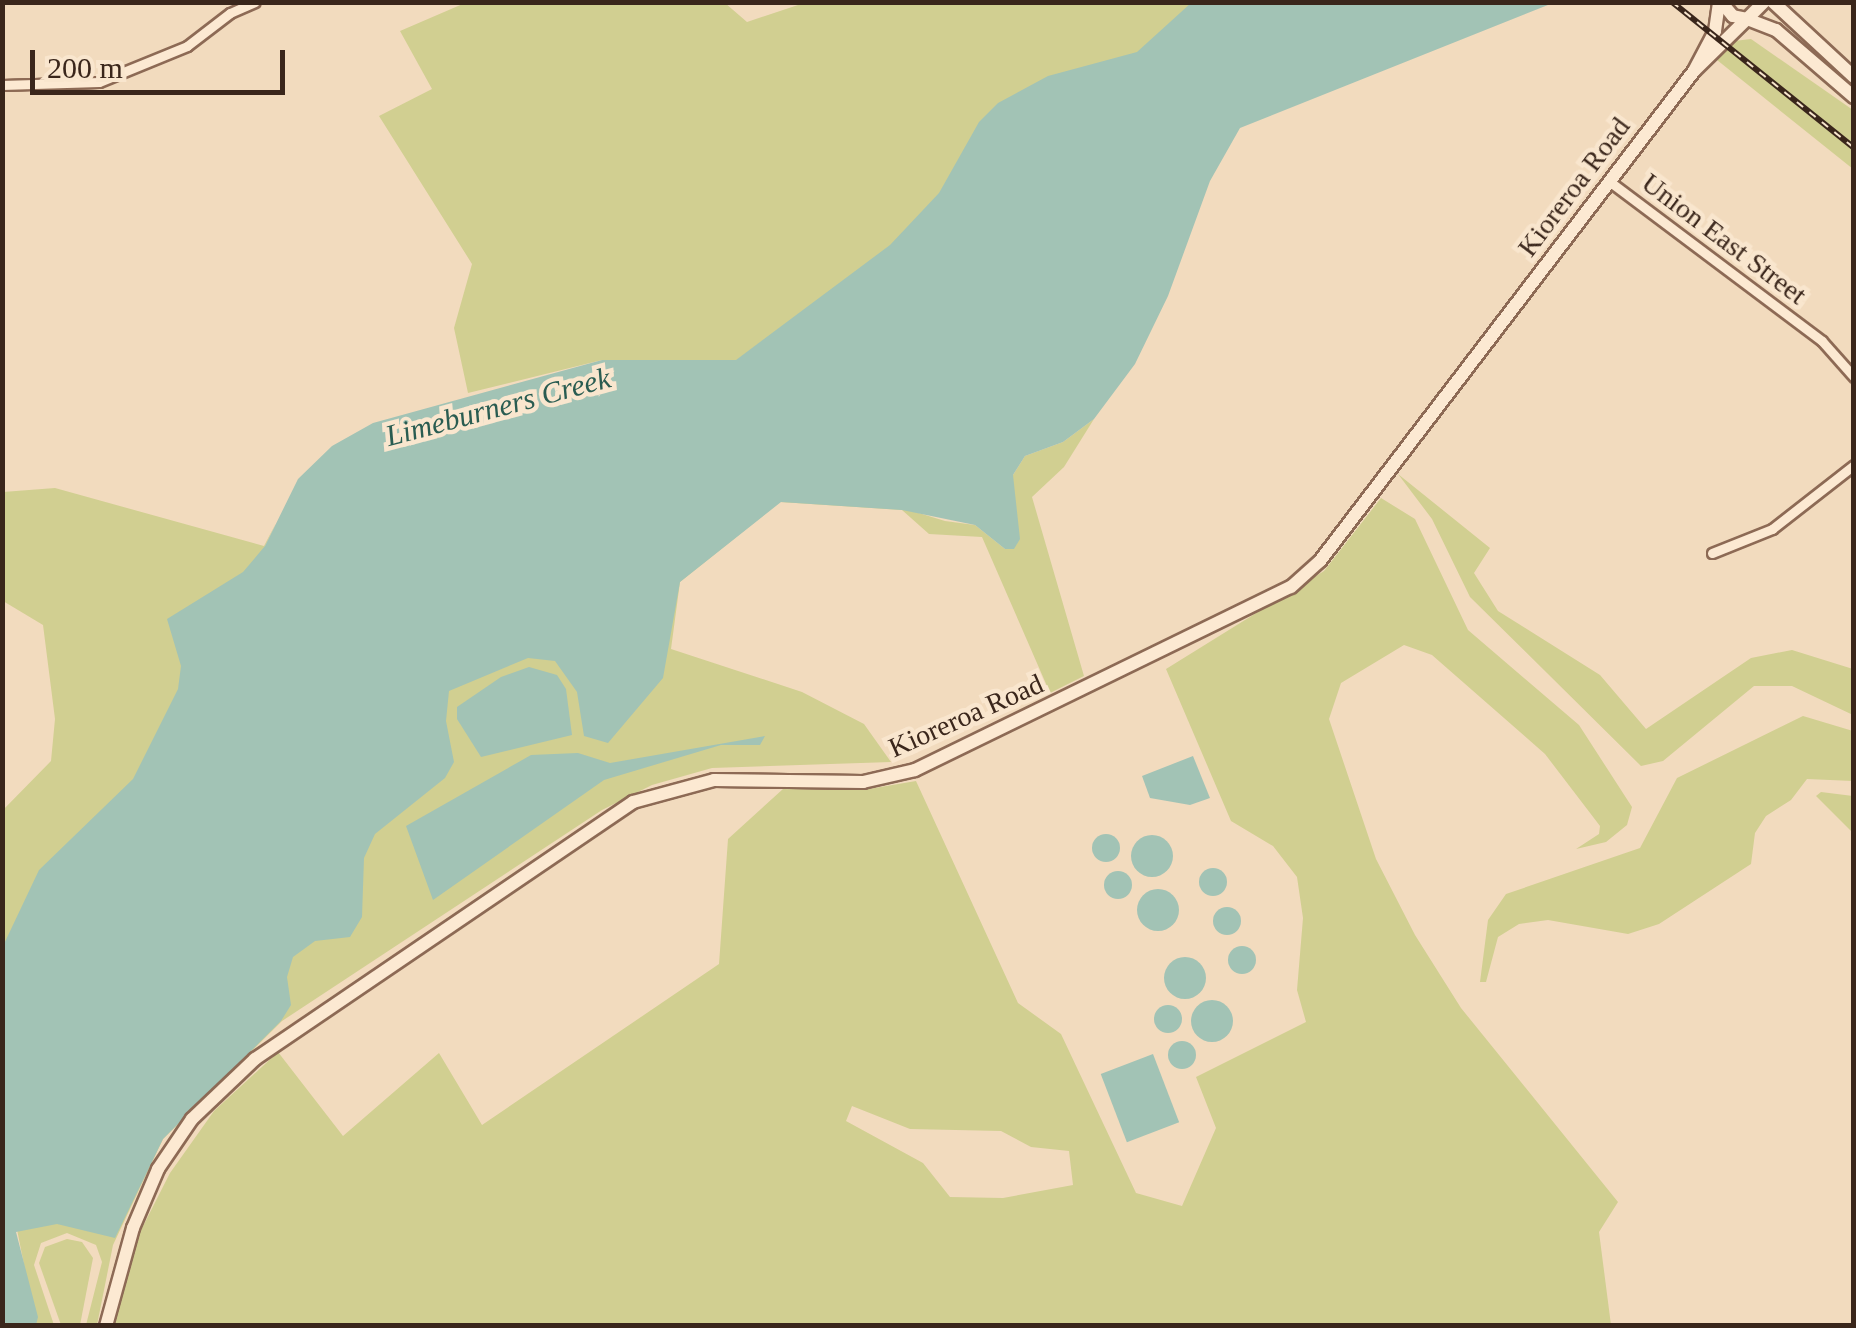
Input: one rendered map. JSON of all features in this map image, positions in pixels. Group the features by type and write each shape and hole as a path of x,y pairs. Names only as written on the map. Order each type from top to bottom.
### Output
{"main road":[{"name":"Kioreroa Road","path":"106,1326 133,1228 158,1169 214,1096 254,1059 604,819 690,783 863,782 932,765 1292,587 1343,532 1694,71 1764,2"},
{"path":"1772,2 1854,77"},
{"name":"Kioreroa Road","path":"1694,71 1721,4"},
{"path":"1721,4 1776,30 1854,97"}],"street":[{"path":"2,85 78,86 112,78 187,46 255,2"},
{"name":"Union East Street","path":"1609,181 1822,340 1854,377"},
{"path":"1712,553 1772,529 1854,466"}],"shaded area":[{"path":"807,2 1191,3 992,363 602,360 468,393 454,328 472,264 379,116 432,89 400,31 465,3 725,3 747,22"},
{"path":"1751,39 1853,110 1853,169 1717,60 1734,41"},
{"path":"603,417 945,521 975,525 1005,549 1013,475 1025,456 1063,442 1094,419 1064,467 1032,497 1084,676 1050,693 982,537 929,534 902,510 780,502 680,582 671,649 802,692 864,724 891,762 712,768 652,785 602,810 282,1021 163,1139 113,1245 97,1325 86,1325 102,1262 96,1245 67,1233 41,1243 34,1265 54,1325 36,1325 8,1184"},
{"path":"1398,474 1490,548 1474,573 1498,611 1600,675 1646,729 1751,658 1792,650 1853,669 1853,715 1792,686 1754,686 1663,761 1641,766 1470,597 1432,519"},
{"path":"55,488 264,546 276,523 3,1101 3,810 51,761 55,719 43,625 3,601 3,492"},
{"path":"1381,498 1415,519 1468,630 1579,725 1632,807 1627,825 1606,842 1576,849 1599,834 1600,826 1545,754 1432,655 1404,645 1341,683 1329,719 1376,859 1415,935 1461,1008 1618,1202 1599,1232 1611,1325 113,1326 138,1236 170,1173 214,1111 278,1052 343,1136 439,1053 482,1125 719,964 728,839 783,789 863,790 916,781 1018,1003 1061,1034 1136,1193 1182,1206 1216,1128 1196,1077 1306,1022 1297,990 1303,918 1297,877 1273,846 1231,821 1166,669 1324,571","holes":["852,1106 910,1129 1001,1131 1031,1147 1069,1151 1073,1185 1003,1198 950,1197 923,1163 846,1121"]},
{"path":"1803,716 1853,731 1853,781 1807,779 1791,800 1766,816 1755,833 1751,864 1659,924 1628,934 1548,920 1519,924 1498,937 1486,982 1480,982 1488,920 1506,894 1640,848 1677,778"},
{"path":"1821,792 1853,796 1853,833 1816,796"},
{"path":"67,1239 82,1242 93,1258 80,1325 61,1325 39,1263 45,1247"}],"water":[{"name":"Limeburners Creek","path":"1191,3 1553,3 1240,128 1210,181 1168,296 1135,364 1094,419 1063,442 1025,456 1013,475 1020,539 1014,549 1005,549 975,525 902,510 781,502 680,582 663,678 608,743 584,736 577,692 555,661 528,658 449,691 446,721 454,762 445,778 375,834 364,858 362,917 350,937 315,941 293,957 287,977 291,1005 281,1021 163,1139 115,1238 57,1224 16,1232 38,1317 36,1325 3,1325 3,946 39,870 133,779 178,689 181,666 167,619 243,572 265,546 298,479 332,446 373,423 602,360 736,360 890,245 939,193 979,122 998,103 1048,76 1137,52"},
{"path":"529,667 557,675 566,689 572,735 481,757 457,719 457,707 501,677"},
{"path":"765,736 760,745 721,745 604,780 433,900 406,826 531,755 578,753 610,763"},
{"path":"1193,756 1210,798 1190,805 1150,798 1142,776"},
{"path":"1106,834 1116,838 1120,848 1116,858 1106,862 1096,858 1092,848 1096,838"},
{"path":"1152,835 1167,841 1173,856 1167,871 1152,877 1137,871 1131,856 1137,841"},
{"path":"1213,868 1223,872 1227,882 1223,892 1213,896 1203,892 1199,882 1203,872"},
{"path":"1118,871 1128,875 1132,885 1128,895 1118,899 1108,895 1104,885 1108,875"},
{"path":"1158,889 1173,895 1179,910 1173,925 1158,931 1143,925 1137,910 1143,895"},
{"path":"1227,907 1237,911 1241,921 1237,931 1227,935 1217,931 1213,921 1217,911"},
{"path":"1242,946 1252,950 1256,960 1252,970 1242,974 1232,970 1228,960 1232,950"},
{"path":"1185,957 1200,963 1206,978 1200,993 1185,999 1170,993 1164,978 1170,963"},
{"path":"1212,1000 1227,1006 1233,1021 1227,1036 1212,1042 1197,1036 1191,1021 1197,1006"},
{"path":"1168,1005 1178,1009 1182,1019 1178,1029 1168,1033 1158,1029 1154,1019 1158,1009"},
{"path":"1182,1041 1192,1045 1196,1055 1192,1065 1182,1069 1172,1065 1168,1055 1172,1045"},
{"path":"1153,1054 1179,1122 1127,1142 1101,1074"}],"railway":[{"path":"1672,2 1854,148"}]}
